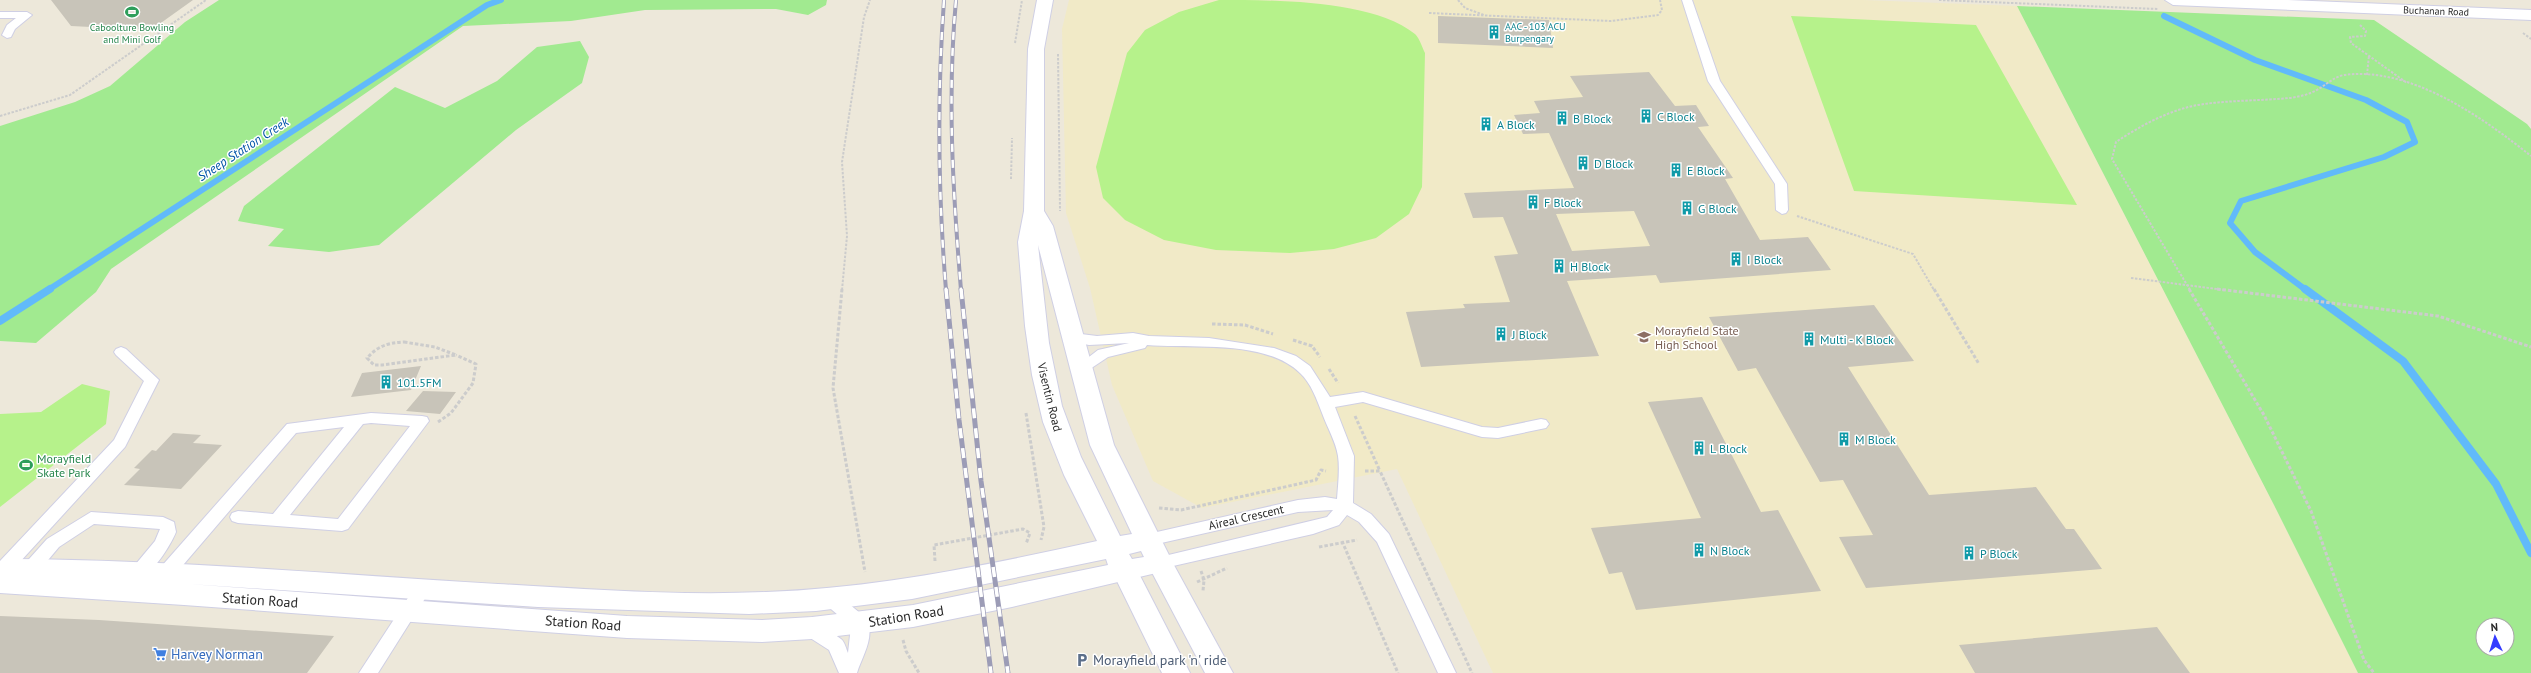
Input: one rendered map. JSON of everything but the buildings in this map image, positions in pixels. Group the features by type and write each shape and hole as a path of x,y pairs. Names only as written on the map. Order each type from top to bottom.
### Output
{"main road":[{"name":"Visentin Road","path":"1045,0 1036,49 1034,211 1027,226 1029,268 1038,343 1047,392 1066,452 1176,673"},
{"name":"Buchanan Road","path":"2173,0 2531,15"},
{"name":"Visentin Road","path":"1034,211 1043,226 1102,445 1148,540 1219,673"},
{"name":"Station Road","path":"129,582 166,573 232,575 556,598 707,604 831,599 944,583 1038,565 1148,540"},
{"name":"Station Road","path":"10,575 129,582 408,611 695,631 809,628 860,623 940,611 1160,563"}],"lane":[{"path":"1686,0 1714,81 1781,184 1782,210"},
{"path":"0,15 27,15 11,27 7,35"},
{"path":"1073,338 1091,342 1134,338 1149,341 1226,344 1280,355 1296,362 1306,370 1326,403 1346,456 1345,506 1333,521 1313,528 1160,563"},
{"path":"1081,370 1103,353 1135,347 1149,341"},
{"path":"10,575 120,443 152,380 121,352"},
{"path":"1326,403 1363,397 1482,432 1498,433 1541,424"},
{"path":"166,573 292,428 371,418 422,421"},
{"path":"277,520 358,420"},
{"path":"238,517 342,525 422,421"},
{"name":"Aireal Crescent","path":"1148,540 1298,506 1326,503 1345,506 1365,518 1383,538 1447,673"},
{"path":"10,575 91,518 163,523 168,526 169,532 165,540 129,582"},
{"path":"368,673 422,589"},
{"path":"831,599 860,623 859,650 848,672"},
{"path":"809,628 836,646 848,672"}],"path":[{"path":"0,116 70,95 206,0"},
{"path":"866,578 833,388 846,236 842,162 864,17 870,0"},
{"path":"1458,0 1465,8 1489,16"},
{"path":"1429,13 1611,21 1658,15 1662,10 1660,0"},
{"path":"2355,22 2366,32 2365,36 2350,37 2351,42 2409,84"},
{"path":"2528,36 2531,39"},
{"path":"1058,52 1061,218"},
{"path":"2367,75 2369,55"},
{"path":"2374,673 2364,660 2308,504 2264,415 2112,159 2116,142 2133,130 2196,105 2298,97 2314,91 2331,80 2343,75 2367,75 2409,84 2455,102 2496,127 2531,156"},
{"path":"1782,210 1913,254 1979,364"},
{"path":"2131,278 2438,316 2531,347"},
{"path":"1209,324 1245,325 1275,334"},
{"path":"1290,339 1312,346 1336,380 1380,471"},
{"path":"422,421 437,422 444,420 473,383 476,364 456,355 417,343 395,341 380,345 369,354 367,360 374,365 456,355"},
{"path":"1040,544 1044,527"},
{"path":"934,545 1023,529 1030,533 1026,542 1030,548"},
{"path":"1311,549 1342,542 1410,536"},
{"path":"1342,542 1398,673"},
{"path":"1188,585 1234,566"},
{"path":"903,639 906,651 919,673"}],"shaded area":[{"name":"Morayfield State High School","path":"1069,0 1864,0 2017,6 2274,505 2358,673 1493,673 1397,469 1202,508 1153,481 1112,385 1090,288 1066,213 1062,29"}],"green space":[{"path":"219,0 827,0 826,5 808,15 776,9 645,10 571,21 463,26 111,269 96,292 36,343 0,341 0,126 75,102 110,86 185,22"},
{"path":"1219,0 1295,2 1349,8 1374,14 1397,23 1415,34 1425,53 1422,187 1409,214 1376,238 1334,249 1290,253 1216,250 1164,240 1125,220 1103,198 1096,167 1127,53 1145,30 1179,12"},
{"path":"2017,6 2374,20 2527,124 2531,129 2531,673 2358,673 2274,505"},
{"path":"1791,16 1976,25 2077,205 1854,191"},
{"path":"580,41 589,57 582,83 516,130 379,245 329,252 268,246 284,229 238,221 244,206 395,87 445,108 497,81 537,47"},
{"name":"Morayfield Skate Park","path":"82,384 110,391 106,424 0,507 0,414 41,412"}],"waterway":[{"name":"Sheep Station Creek","path":"48,290 487,5 501,0"},
{"path":"2164,16 2255,60 2366,100 2407,122 2415,142 2384,157 2241,201 2230,223 2255,252 2306,290"},
{"name":"Sheep Station Creek","path":"0,321 50,289"},
{"path":"2305,289 2403,361 2496,484 2531,553"}],"railway":[{"path":"944,0 940,73 939,145 941,217 946,290"},
{"path":"956,0 953,36 952,145 961,290"},
{"path":"946,289 959,420 991,673"},
{"path":"961,289 981,481 1008,673"}],"place":[{"name":"Caboolture Bowling and Mini Golf","path":"132,12"},
{"name":"AAC - 103 ACU Burpengary","path":"1494,32"},
{"name":"C Block","path":"1646,116"},
{"name":"B Block","path":"1562,118"},
{"name":"A Block","path":"1486,124"},
{"name":"D Block","path":"1583,163"},
{"name":"E Block","path":"1676,170"},
{"name":"F Block","path":"1533,202"},
{"name":"G Block","path":"1687,208"},
{"name":"I Block","path":"1736,259"},
{"name":"H Block","path":"1559,266"},
{"name":"J Block","path":"1501,334"},
{"name":"Morayfield State High School","path":"1644,337"},
{"name":"Multi - K Block","path":"1809,339"},
{"name":"101.5FM","path":"386,382"},
{"name":"M Block","path":"1844,439"},
{"name":"L Block","path":"1699,448"},
{"name":"Morayfield Skate Park","path":"26,465"},
{"name":"N Block","path":"1699,550"},
{"name":"P Block","path":"1969,553"},
{"name":"Harvey Norman","path":"160,654"},
{"name":"Morayfield park 'n' ride","path":"1082,660"}]}
